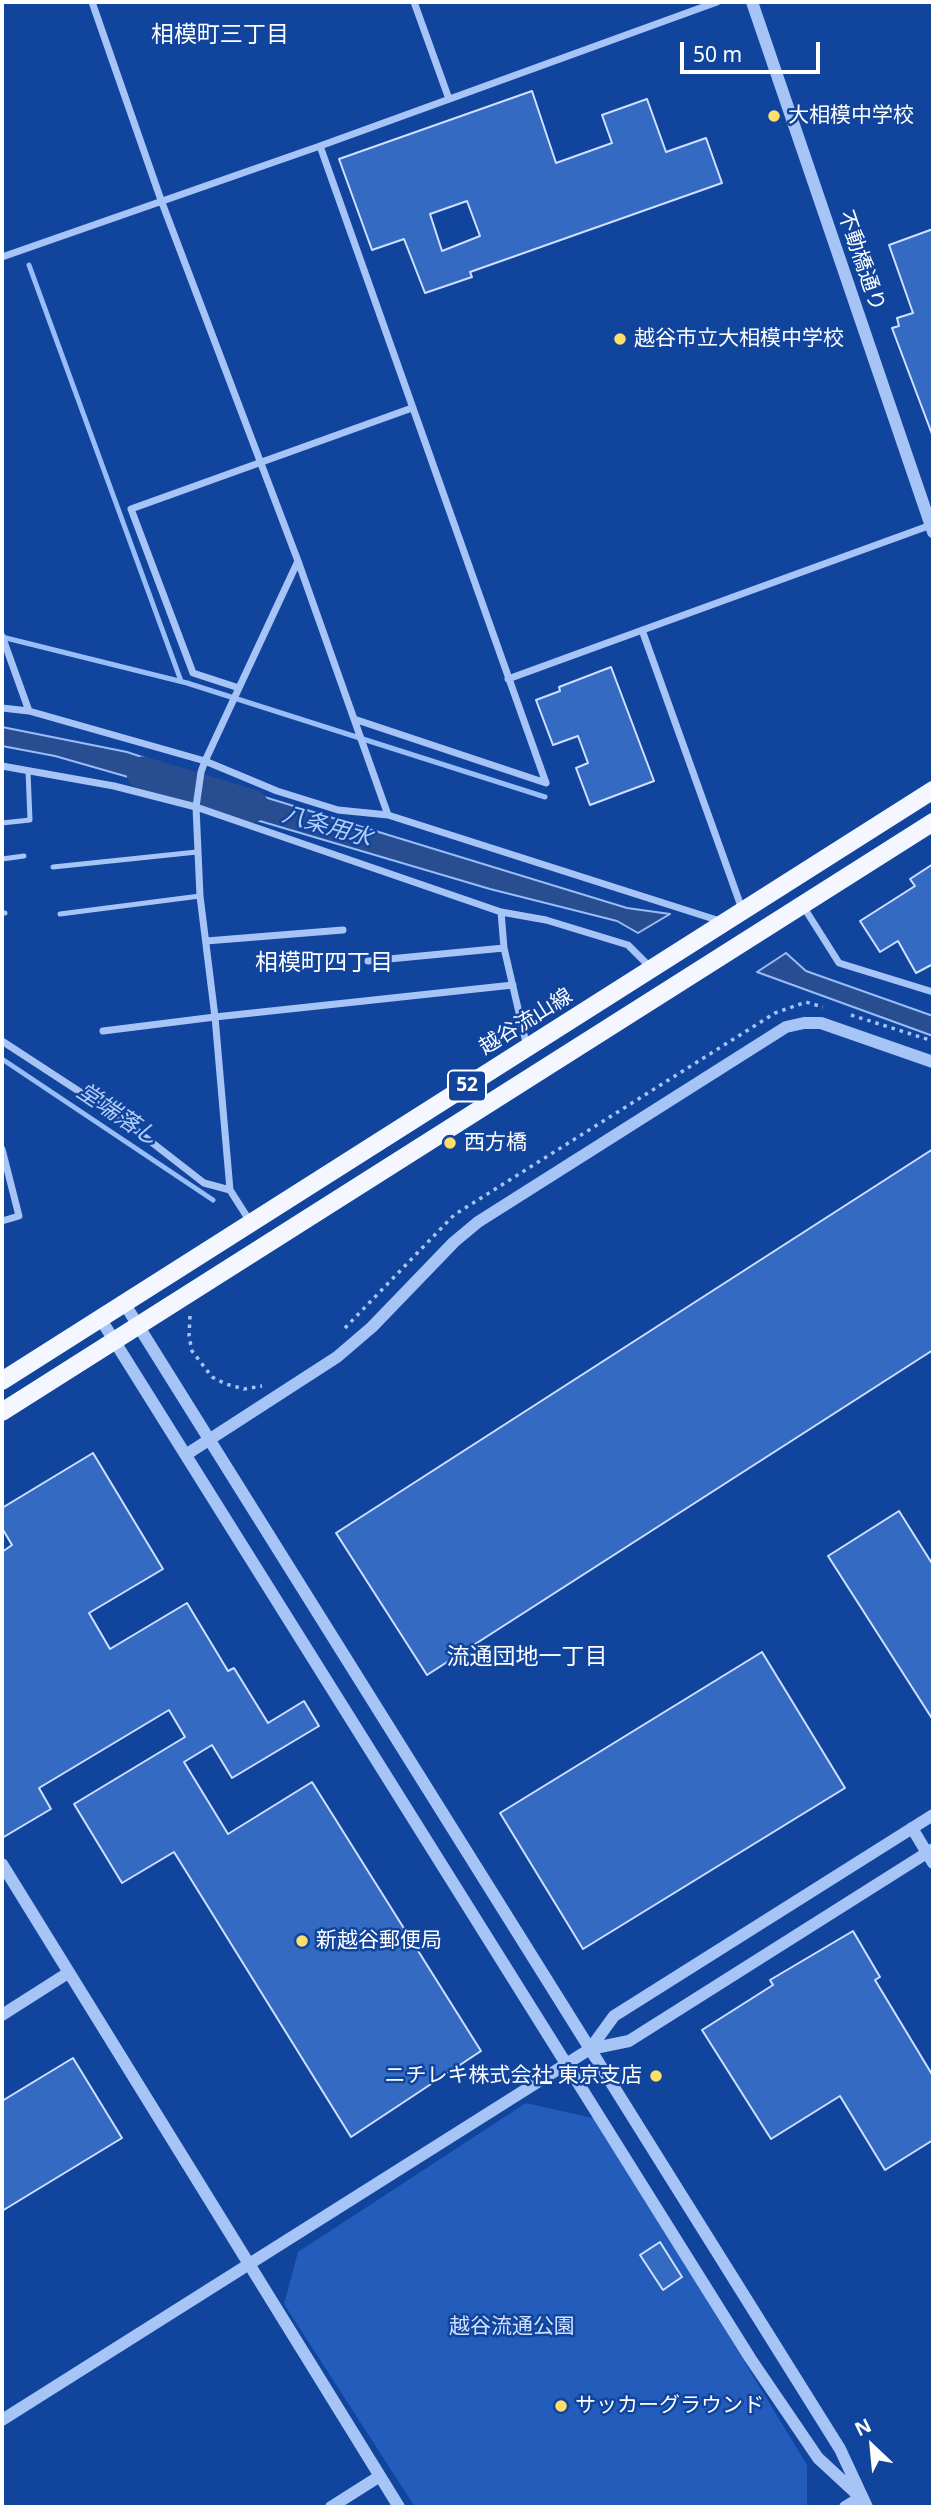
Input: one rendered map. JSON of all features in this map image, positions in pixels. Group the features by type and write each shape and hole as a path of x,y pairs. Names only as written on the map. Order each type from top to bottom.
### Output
{"main road":[{"name":"越谷流山線","path":"2,1381 933,790"},
{"name":"52","path":"2,1412 933,822"}],"street":[{"path":"92,2 162,200 298,561 388,816"},
{"path":"414,2 450,99"},
{"path":"2,257 320,146 717,2"},
{"name":"不動橋通り","path":"752,2 932,529"},
{"path":"320,146 547,783 354,719"},
{"path":"239,688 193,673 131,509 412,408"},
{"path":"508,678 932,529"},
{"path":"251,1223 230,1190 215,1017 200,896 196,807 205,761 298,561"},
{"path":"642,630 743,911"},
{"path":"2,636 29,711"},
{"path":"2,708 29,711 205,761 277,790 338,810 388,816 724,923"},
{"path":"2,766 114,786 196,807 501,912 546,920 628,945 653,970"},
{"path":"803,905 839,963 933,992"},
{"path":"501,912 504,948 527,1047"},
{"path":"206,941 343,930"},
{"path":"368,961 504,948"},
{"path":"103,1031 513,985"},
{"path":"187,1454 337,1357 372,1327 454,1242 478,1222 786,1027 821,1023 933,1062"},
{"path":"2,1041 123,1120 204,1182 230,1190"},
{"path":"2,1149 19,1216 2,1221"},
{"path":"124,1303 840,2449 864,2502"},
{"path":"100,1318 750,2358 818,2458 864,2502"},
{"path":"590,2049 614,2016 933,1815"},
{"path":"2,2420 590,2049 629,2042 931,1855 912,1828"},
{"path":"2,1864 399,2507"},
{"path":"2,2015 68,1973"},
{"path":"331,2507 380,2476"},
{"path":"845,2507 864,2502"}],"lane":[{"path":"2,823 30,820 28,771"},
{"path":"53,867 197,852"},
{"path":"2,859 24,856"},
{"path":"60,914 200,896"}],"green space":[{"name":"越谷流通公園","path":"526,2103 597,2119 807,2465 807,2507 415,2507 284,2304 298,2252"}],"water":[{"path":"2,727 127,752 190,773 184,793 55,756 2,746"},
{"path":"212,781 627,908 670,914 638,933 617,921 490,889 209,806"},
{"path":"786,953 806,971 933,1016 933,1036 757,972"}],"building":[{"path":"532,91 556,163 612,143 602,115 647,99 666,152 706,138 722,183 470,272 472,277 425,293 404,239 372,250 339,159","holes":["467,201 480,236 442,251 430,214"]},
{"path":"933,229 932,434 892,328 899,326 897,318 913,313 889,245"},
{"path":"611,667 654,781 590,805 576,768 588,763 578,736 553,745 536,700 560,691 559,687"},
{"path":"933,864 933,964 916,973 898,941 880,952 860,921 915,886 910,879"},
{"path":"933,1149 933,1350 427,1675 336,1533"},
{"path":"93,1453 163,1569 89,1613 110,1649 187,1603 228,1671 234,1668 268,1723 304,1701 319,1726 232,1778 212,1745 184,1762 228,1834 312,1782 481,2051 351,2137 174,1852 122,1883 74,1804 185,1737 169,1710 39,1788 51,1809 2,1838 2,1552 12,1545 2,1528 2,1508"},
{"path":"899,1511 933,1565 933,1720 828,1556"},
{"path":"762,1652 845,1788 583,1949 500,1813"},
{"path":"853,1931 880,1977 875,1980 933,2076 933,2140 885,2170 840,2096 771,2139 702,2030 773,1985 770,1980"},
{"path":"73,2058 122,2138 2,2211 2,2101"},
{"path":"660,2242 682,2277 663,2290 640,2255"}],"waterway":[{"path":"29,265 181,681"},
{"path":"2,637 187,683 545,797"},
{"name":"八条用水","path":"143,773 252,806"},
{"name":"堂端落し","path":"2,1059 213,1200"}],"place":[{"name":"大相模中学校","path":"774,116"},
{"name":"越谷市立大相模中学校","path":"620,339"},
{"name":"西方橋","path":"450,1143"},
{"name":"新越谷郵便局","path":"302,1941"},
{"name":"ニチレキ株式会社 東京支店","path":"656,2076"},
{"name":"サッカーグラウンド","path":"561,2406"}],"district":[{"name":"相模町三丁目","path":"220,35"},
{"name":"相模町四丁目","path":"324,963"},
{"name":"流通団地一丁目","path":"527,1657"}]}
